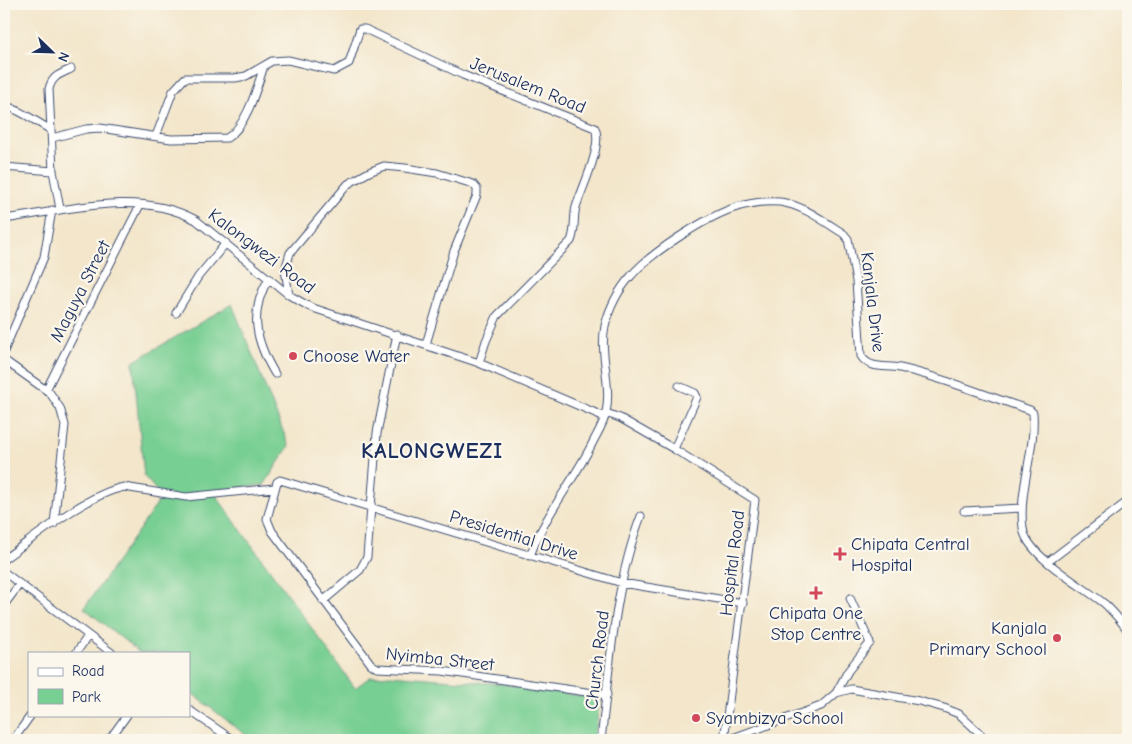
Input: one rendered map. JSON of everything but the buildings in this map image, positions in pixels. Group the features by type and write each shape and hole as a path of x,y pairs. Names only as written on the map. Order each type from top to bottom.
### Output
{"street":[{"name":"Jerusalem Road","path":"264,66 272,62 288,60 334,71 349,62 360,29 365,29 463,75 590,125 597,133 596,143 576,209 574,234 571,241 497,316 479,363"},
{"path":"156,136 173,91 181,80 198,77 235,78 246,76 264,66"},
{"path":"4,105 25,112 52,134 100,128 188,141 230,136 252,102 264,66"},
{"path":"60,208 53,171 52,134 48,100 50,84 56,75 72,69"},
{"path":"289,295 285,270 290,252 348,184 384,166 437,173 473,184 477,189 477,195 454,251 426,344"},
{"path":"4,167 53,171"},
{"name":"Kanjala Drive","path":"530,556 540,533 579,469 605,415 607,379 603,348 605,325 622,287 632,274 646,262 711,218 732,208 766,202 792,204 844,234 848,239 856,281 861,356 865,362 872,365 908,370 1030,410 1033,413 1022,508 1023,531 1028,543 1105,604 1128,631"},
{"name":"Kalongwezi Road","path":"4,219 60,208 108,204 140,205 188,216 226,243 289,295 310,306 479,363 605,415"},
{"name":"Maguya Street","path":"46,390 140,205"},
{"path":"4,351 44,258 52,210"},
{"path":"176,312 198,278 226,243"},
{"path":"269,278 260,293 256,306 260,344 275,374"},
{"path":"323,601 365,564 381,407 397,334"},
{"path":"5,364 46,390 60,408 65,425 54,524"},
{"path":"674,449 697,396 695,393 679,386"},
{"name":"Hospital Road","path":"605,415 620,418 674,449 755,500 725,740"},
{"name":"Presidential Drive","path":"280,480 372,506 622,583 743,603"},
{"name":"Nyimba Street","path":"280,480 274,488 268,519 272,531 371,664 378,668 442,671 607,695"},
{"path":"4,559 88,502 115,489 124,487 186,497 274,488"},
{"path":"1049,561 1128,501"},
{"path":"964,510 1022,508"},
{"name":"Church Road","path":"601,740 622,583 628,550 641,516"},
{"path":"4,572 111,652"},
{"path":"4,605 19,585"},
{"path":"725,740 822,706 836,693 848,671 870,643 850,598"},
{"path":"77,652 88,636"},
{"path":"836,693 851,689 864,690 944,708 959,714 987,740"},
{"path":"190,711 233,740"},
{"path":"13,740 30,716"},
{"path":"109,740 126,716"}],"green space":[{"path":"232,304 289,446 264,485 216,490 217,497 355,688 370,677 390,675 502,684 600,699 594,740 252,740 190,692 190,652 139,652 84,608 162,497 144,476 133,362"}],"place":[{"name":"Choose Water","path":"293,356"},
{"name":"Chipata Central Hospital","path":"840,554"},
{"name":"Chipata One Stop Centre","path":"816,593"},
{"name":"Kanjala Primary School","path":"1057,638"},
{"name":"Syambizya School","path":"696,718"}],"district":[{"name":"KALONGWEZI","path":"432,450"}]}
